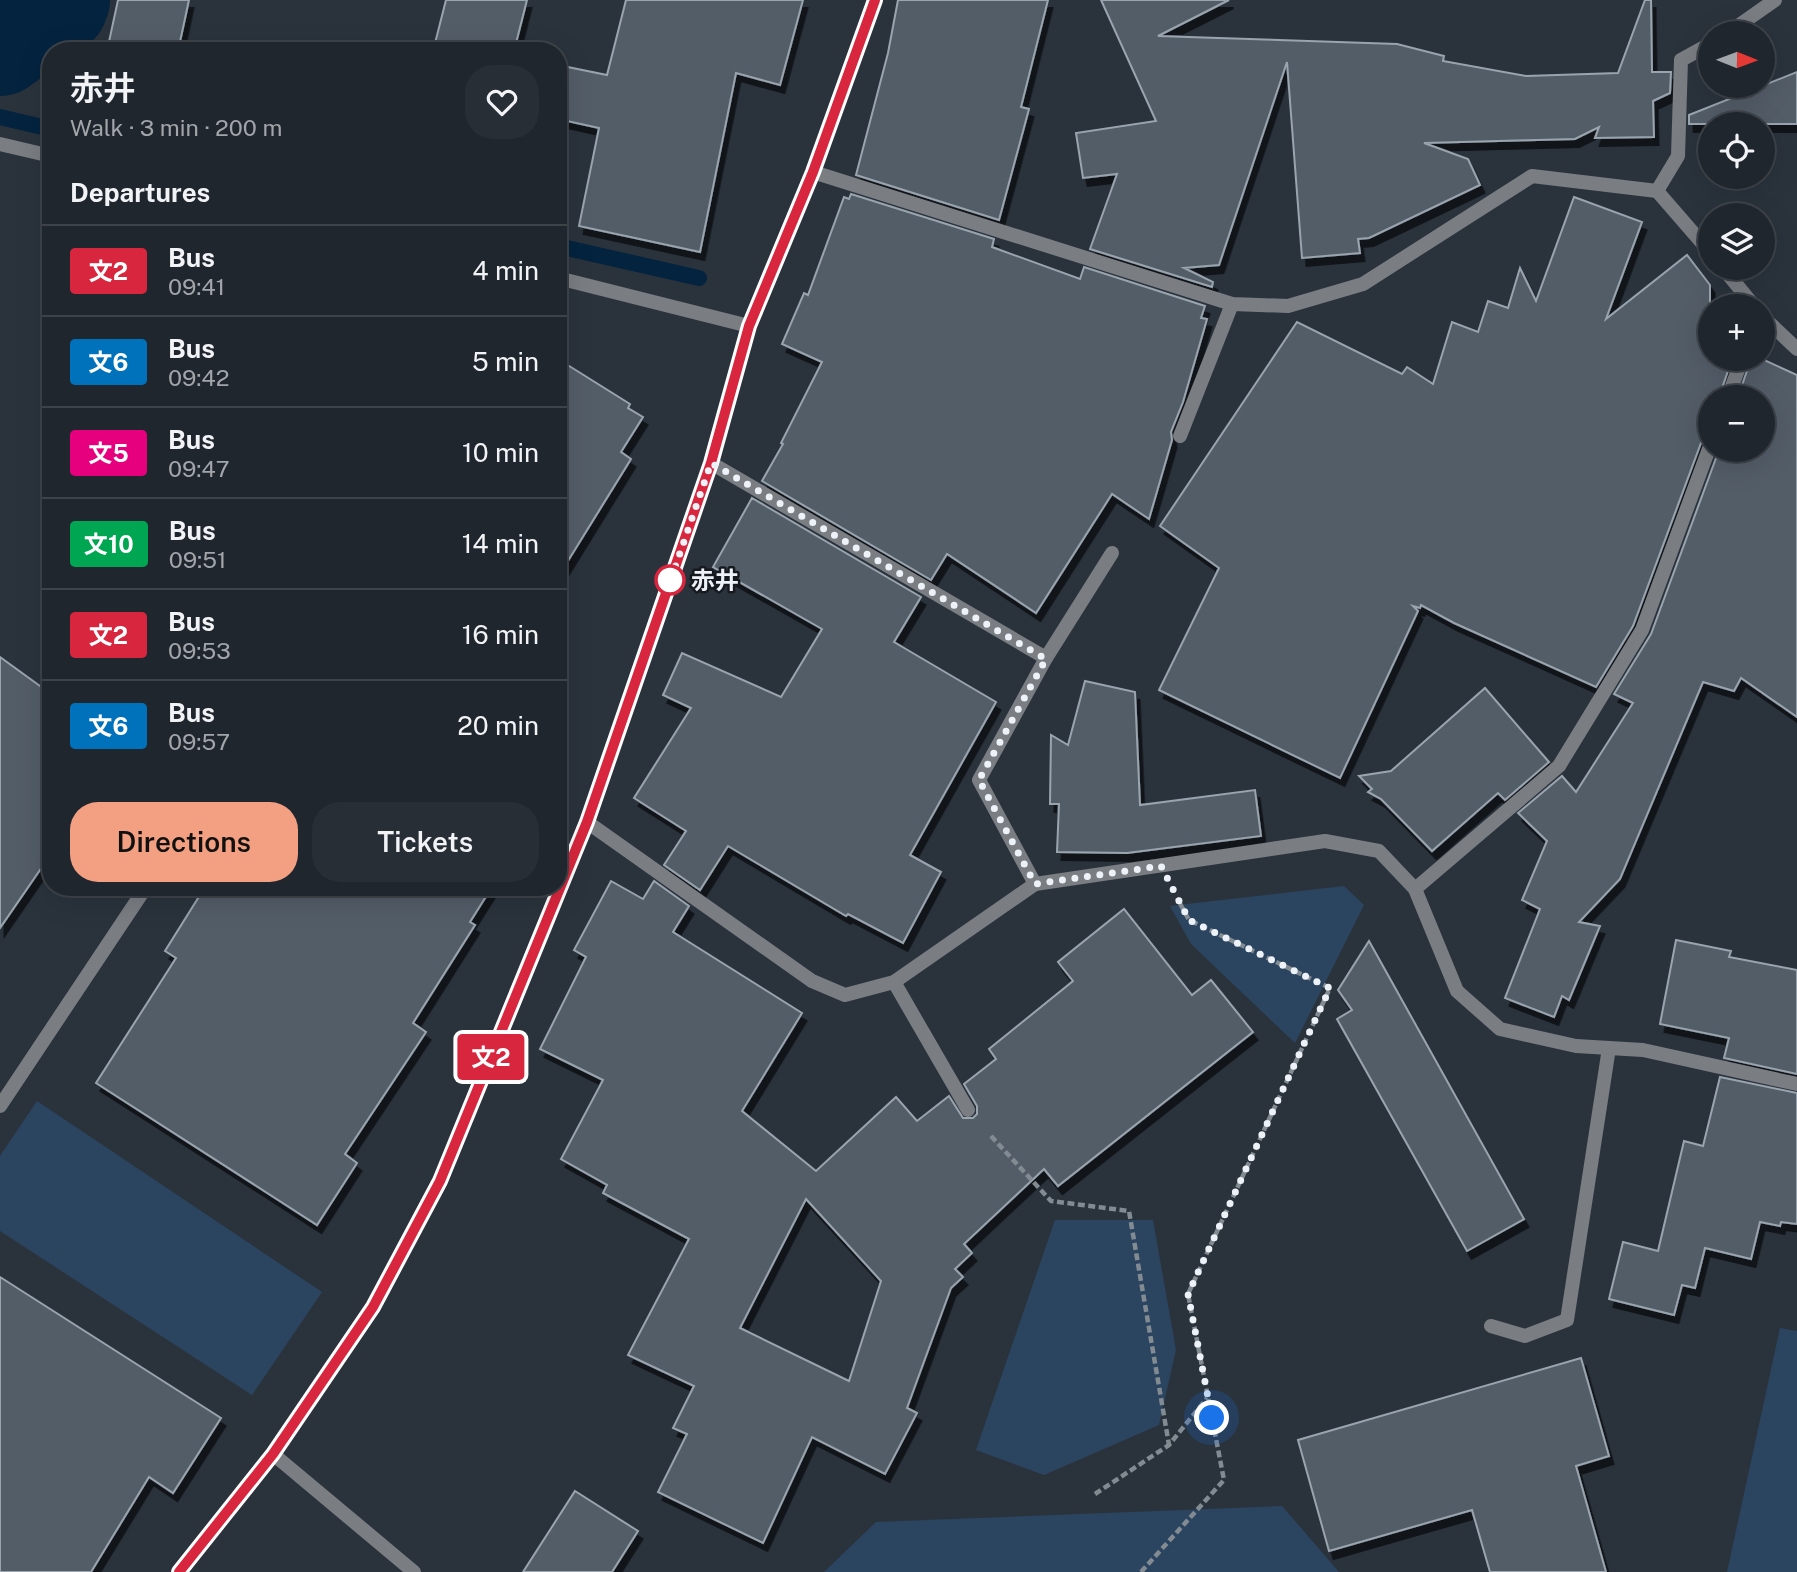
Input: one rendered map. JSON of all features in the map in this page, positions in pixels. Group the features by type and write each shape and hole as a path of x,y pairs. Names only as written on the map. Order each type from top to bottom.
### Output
{"street":[{"path":"567,871 587,822 711,463 749,326 813,172 875,0"},
{"path":"1745,21 1775,0"},
{"path":"1657,191 1678,156 1681,60 1698,51"},
{"path":"0,145 42,154"},
{"path":"813,172 1232,304 1288,306 1363,285 1532,176 1657,191 1698,238"},
{"path":"567,280 749,326"},
{"path":"1733,280 1744,294"},
{"path":"1180,436 1232,304"},
{"path":"1775,328 1797,349"},
{"path":"1416,889 1559,766 1642,630 1704,462"},
{"path":"711,463 1046,659"},
{"path":"1035,884 979,780 1046,659 1112,552"},
{"path":"587,822 812,981 845,995 894,982 1035,884 1325,841 1379,851 1416,889 1457,991 1500,1029 1576,1046 1643,1050 1797,1083"},
{"path":"0,1106 140,896"},
{"path":"179,1572 273,1454 373,1307 440,1181 557,896"},
{"path":"894,982 968,1110"},
{"path":"1491,1326 1525,1336 1567,1320 1609,1048"},
{"path":"273,1454 414,1572"}],"path":[{"path":"1141,1572 1224,1480 1188,1294 1330,988 1189,920 1161,866"},
{"path":"968,1110 1051,1201 1129,1211 1169,1446"},
{"path":"1095,1494 1169,1446 1208,1397"}],"shaded area":[{"path":"1344,886 1364,905 1295,1043 1191,944 1170,906"},
{"path":"37,1101 322,1292 252,1395 0,1231 0,1156"},
{"path":"1055,1220 1153,1220 1176,1350 1159,1425 1044,1475 976,1450"},
{"path":"1780,1328 1797,1331 1797,1572 1727,1572"},
{"path":"1282,1506 1339,1572 824,1572 876,1522"}],"building":[{"path":"118,0 189,0 180,42 109,42"},
{"path":"446,0 527,0 516,42 435,42"},
{"path":"626,0 803,0 780,85 736,73 700,252 579,226 599,128 567,121 567,67 607,75"},
{"path":"898,0 1048,0 1021,107 1029,109 999,220 856,175 888,53"},
{"path":"1101,0 1229,0 1158,36 1397,44 1444,56 1443,61 1526,76 1618,73 1645,0 1651,0 1652,72 1671,72 1670,93 1653,101 1654,137 1595,138 1599,127 1575,139 1424,143 1468,159 1480,185 1369,238 1358,239 1360,253 1302,258 1287,62 1219,265 1184,268 1213,282 1212,287 1090,249 1117,174 1083,178 1076,133 1156,121"},
{"path":"1797,72 1797,124 1775,124 1775,112 1698,112 1698,124 1689,124 1689,115 1732,98 1775,98 1775,81"},
{"path":"851,194 994,239 992,247 1080,279 1084,267 1205,306 1201,318 1207,319 1183,402 1171,432 1172,440 1149,519 1112,494 1036,613 947,554 931,580 762,481 822,362 782,344 804,293 808,295 844,197 849,199"},
{"path":"1574,197 1642,222 1606,319 1687,255 1698,269 1698,280 1706,280 1710,285 1710,294 1698,294 1698,371 1728,371 1723,385 1698,385 1698,451 1633,626 1596,687 1454,623 1421,605 1420,608 1413,606 1418,611 1340,778 1159,690 1219,568 1160,526 1297,322 1402,374 1407,367 1433,384 1452,322 1478,332 1488,301 1508,308 1520,268 1536,301"},
{"path":"567,365 630,404 628,408 643,417 621,452 631,459 567,562"},
{"path":"1775,365 1797,375 1797,717 1741,678 1734,691 1703,682 1620,879 1579,922 1600,926 1569,1000 1562,996 1554,1017 1505,998 1540,909 1522,900 1547,841 1518,813 1562,776 1576,792 1633,703 1614,694 1651,634 1715,462 1775,462 1775,385 1742,385 1747,371 1775,371"},
{"path":"752,498 921,597 894,642 996,702 910,855 941,872 903,943 848,914 846,916 728,846 700,890 664,865 686,831 634,798 691,708 663,695 682,653 781,697 822,629 713,567"},
{"path":"0,657 42,687 42,867 0,928"},
{"path":"1085,681 1135,692 1140,805 1255,790 1261,836 1127,853 1057,852 1059,804 1050,804 1051,735 1068,745"},
{"path":"1485,688 1549,762 1505,800 1498,793 1432,851 1381,799 1368,792 1372,789 1359,776 1391,771"},
{"path":"611,881 643,899 654,881 689,906 673,932 802,1013 742,1111 816,1171 896,1097 917,1121 949,1096 963,1118 973,1118 977,1114 977,1106 964,1084 996,1059 989,1049 1073,981 1058,962 1124,909 1192,995 1211,980 1253,1032 1058,1186 1044,1169 964,1244 972,1253 955,1269 963,1277 951,1288 907,1408 917,1413 885,1474 812,1437 763,1543 658,1492 687,1434 673,1428 694,1386 628,1355 689,1239 603,1193 607,1185 561,1159 603,1080 540,1049 586,957 574,950","holes":["806,1199 881,1281 849,1381 740,1328"]},
{"path":"199,896 486,896 470,922 475,925 413,1023 426,1032 345,1154 357,1163 317,1225 96,1083 176,958 165,951"},
{"path":"1676,940 1731,951 1729,957 1797,970 1797,1074 1724,1058 1729,1038 1660,1024"},
{"path":"1369,941 1524,1219 1467,1251 1337,1019 1352,1010 1338,990"},
{"path":"1720,1077 1797,1093 1797,1224 1781,1222 1780,1226 1760,1222 1751,1259 1705,1248 1695,1288 1682,1285 1674,1315 1609,1299 1623,1242 1658,1251 1684,1141 1703,1146"},
{"path":"0,1277 221,1418 173,1493 149,1477 91,1572 0,1572"},
{"path":"1581,1358 1609,1456 1576,1466 1606,1572 1490,1572 1472,1510 1329,1551 1298,1440"},
{"path":"575,1491 638,1531 612,1572 523,1572"}],"waterway":[{"path":"0,47 59,5 61,0"},
{"path":"0,117 42,127"},
{"path":"567,248 699,278"}],"bus line":[{"name":"文2","path":"567,871 587,822 711,463 749,326 813,172 875,0"},
{"name":"文2","path":"179,1572 273,1454 373,1307 440,1181 557,896"}],"place":[{"name":"赤井","path":"670,580"}],"route":[{"path":"670,580 667,591 711,463 1046,659 979,780 1035,884 1161,866 1189,920 1330,988 1188,1294 1212,1418"}]}
